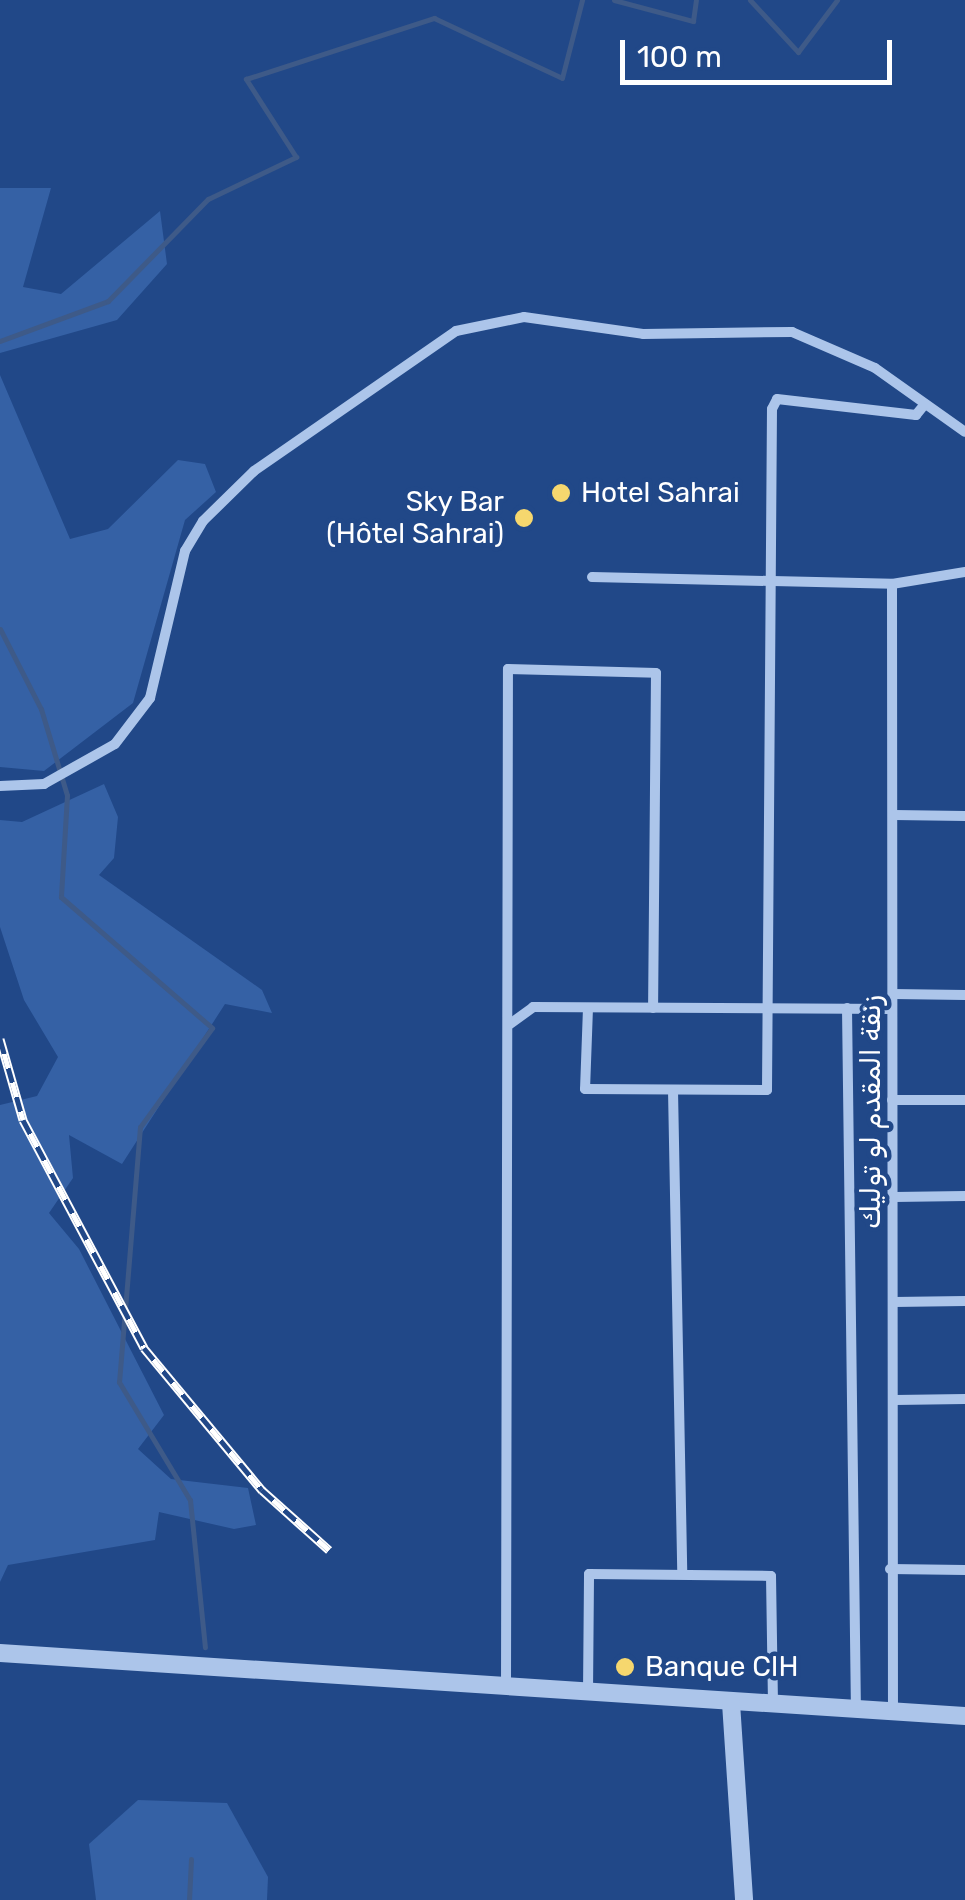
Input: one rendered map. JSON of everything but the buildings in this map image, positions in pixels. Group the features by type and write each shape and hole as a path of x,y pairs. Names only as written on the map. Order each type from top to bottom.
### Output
{"street":[{"path":"0,786 56,779 102,756 150,698 185,551 203,521 254,471 456,332 524,317 644,334 792,332 875,368 965,432"},
{"path":"588,1008 585,1089 767,1090 770,420 778,399 902,414 925,404"},
{"path":"592,578 892,584 965,572"},
{"name":"زنقة المقدم لو توليك","path":"892,584 896,1400 890,1569 893,1714"},
{"path":"506,1688 508,669 656,672 653,1008"},
{"path":"894,815 965,816"},
{"path":"893,994 965,995"},
{"path":"509,1025 533,1007 892,1008"},
{"path":"848,1008 856,1711"},
{"path":"674,1090 682,1574"},
{"path":"892,1100 965,1100"},
{"path":"894,1197 965,1196"},
{"path":"894,1302 965,1301"},
{"path":"896,1400 965,1400"},
{"path":"890,1569 965,1570"},
{"path":"588,1693 589,1574 771,1576 772,1705"},
{"path":"0,1653 965,1716"},
{"path":"730,1703 744,1900"}],"shaded area":[{"path":"0,188 51,188 23,287 61,294 160,211 167,264 117,320 0,353"},
{"path":"0,375 70,539 108,529 178,460 205,464 216,492 185,520 133,703 44,771 0,767"},
{"path":"104,784 118,817 114,858 99,875 262,990 272,1013 225,1004 122,1164 69,1135 73,1178 49,1213 79,1249 164,1415 138,1449 171,1479 248,1488 256,1525 234,1529 159,1512 155,1540 8,1565 0,1582 0,1105 37,1096 58,1057 24,1000 0,927 0,820 22,822"},
{"path":"138,1800 227,1803 268,1877 267,1900 96,1900 89,1844"}],"waterway":[{"path":"0,341 108,301 208,199 296,157 246,79 434,18 562,78 582,0"},
{"path":"614,0 693,21 696,0"},
{"path":"750,0 798,52 837,0"},
{"path":"0,629 41,709 67,795 61,897 212,1028 140,1127 119,1382 190,1500 205,1647"},
{"path":"189,1900 191,1859"}],"railway":[{"path":"0,1039 23,1120 144,1348 262,1490 329,1550"}],"place":[{"name":"Hotel Sahrai","path":"561,493"},
{"name":"Sky Bar (Hôtel Sahrai)","path":"524,518"},
{"name":"Banque CIH","path":"625,1667"}]}
